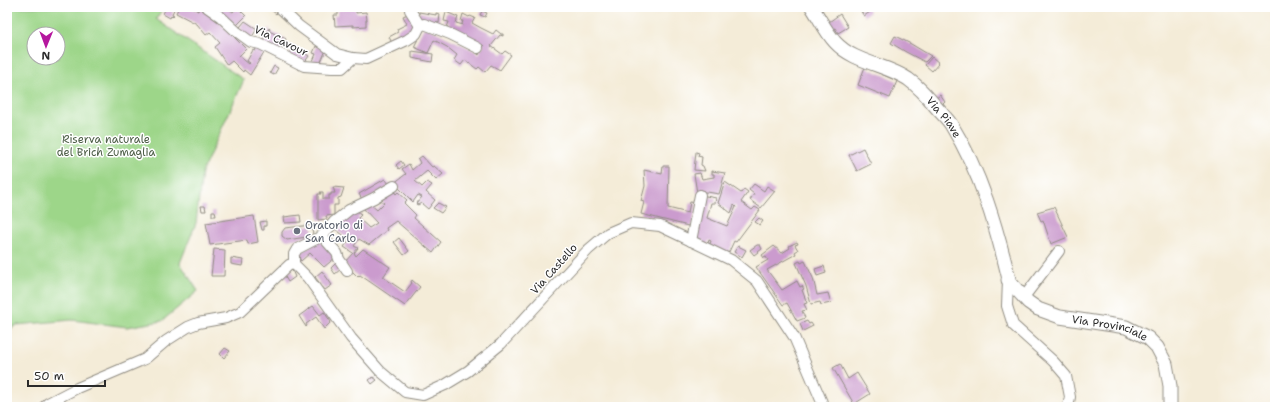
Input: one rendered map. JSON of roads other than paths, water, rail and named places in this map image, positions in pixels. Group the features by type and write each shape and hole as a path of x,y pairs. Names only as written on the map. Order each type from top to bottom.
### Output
{"street":[{"name":"Via Cavour","path":"207,7 221,17 236,32 251,42 260,44 304,66 342,68 353,58"},
{"path":"279,7 304,30 337,54 353,58 366,60 407,40 416,34 420,26 424,24 450,34 478,48"},
{"name":"Via Piave","path":"813,8 836,43 851,54 891,70 908,80 924,92 951,125 968,154 987,199 1009,279 1008,280"},
{"path":"410,10 420,26"},
{"path":"44,407 48,403 77,388 145,359 166,341 188,327 198,323 226,318 240,312 289,265 294,264 294,254 297,249 322,236 334,222 349,210 394,186"},
{"path":"691,241 700,195"},
{"name":"Via Castello","path":"294,264 308,278 350,338 380,371 405,392 423,395 468,372 501,344 588,250 608,234 631,223 660,226 731,260 757,281 794,337 824,407"},
{"path":"322,236 337,253 339,260 347,271"},
{"path":"1024,297 1059,251"},
{"path":"1008,280 1007,306 1013,325 1053,361 1066,376 1070,397 1068,407"},
{"name":"Via Provinciale","path":"1008,280 1028,302 1038,309 1060,317 1126,327 1148,338 1157,347 1166,364 1170,386 1170,407"}],"place":[{"name":"Oratorio di San Carlo","path":"297,231"}],"park label":[{"name":"Riserva naturale del Brich Zumaglia","path":"106,145"}]}
